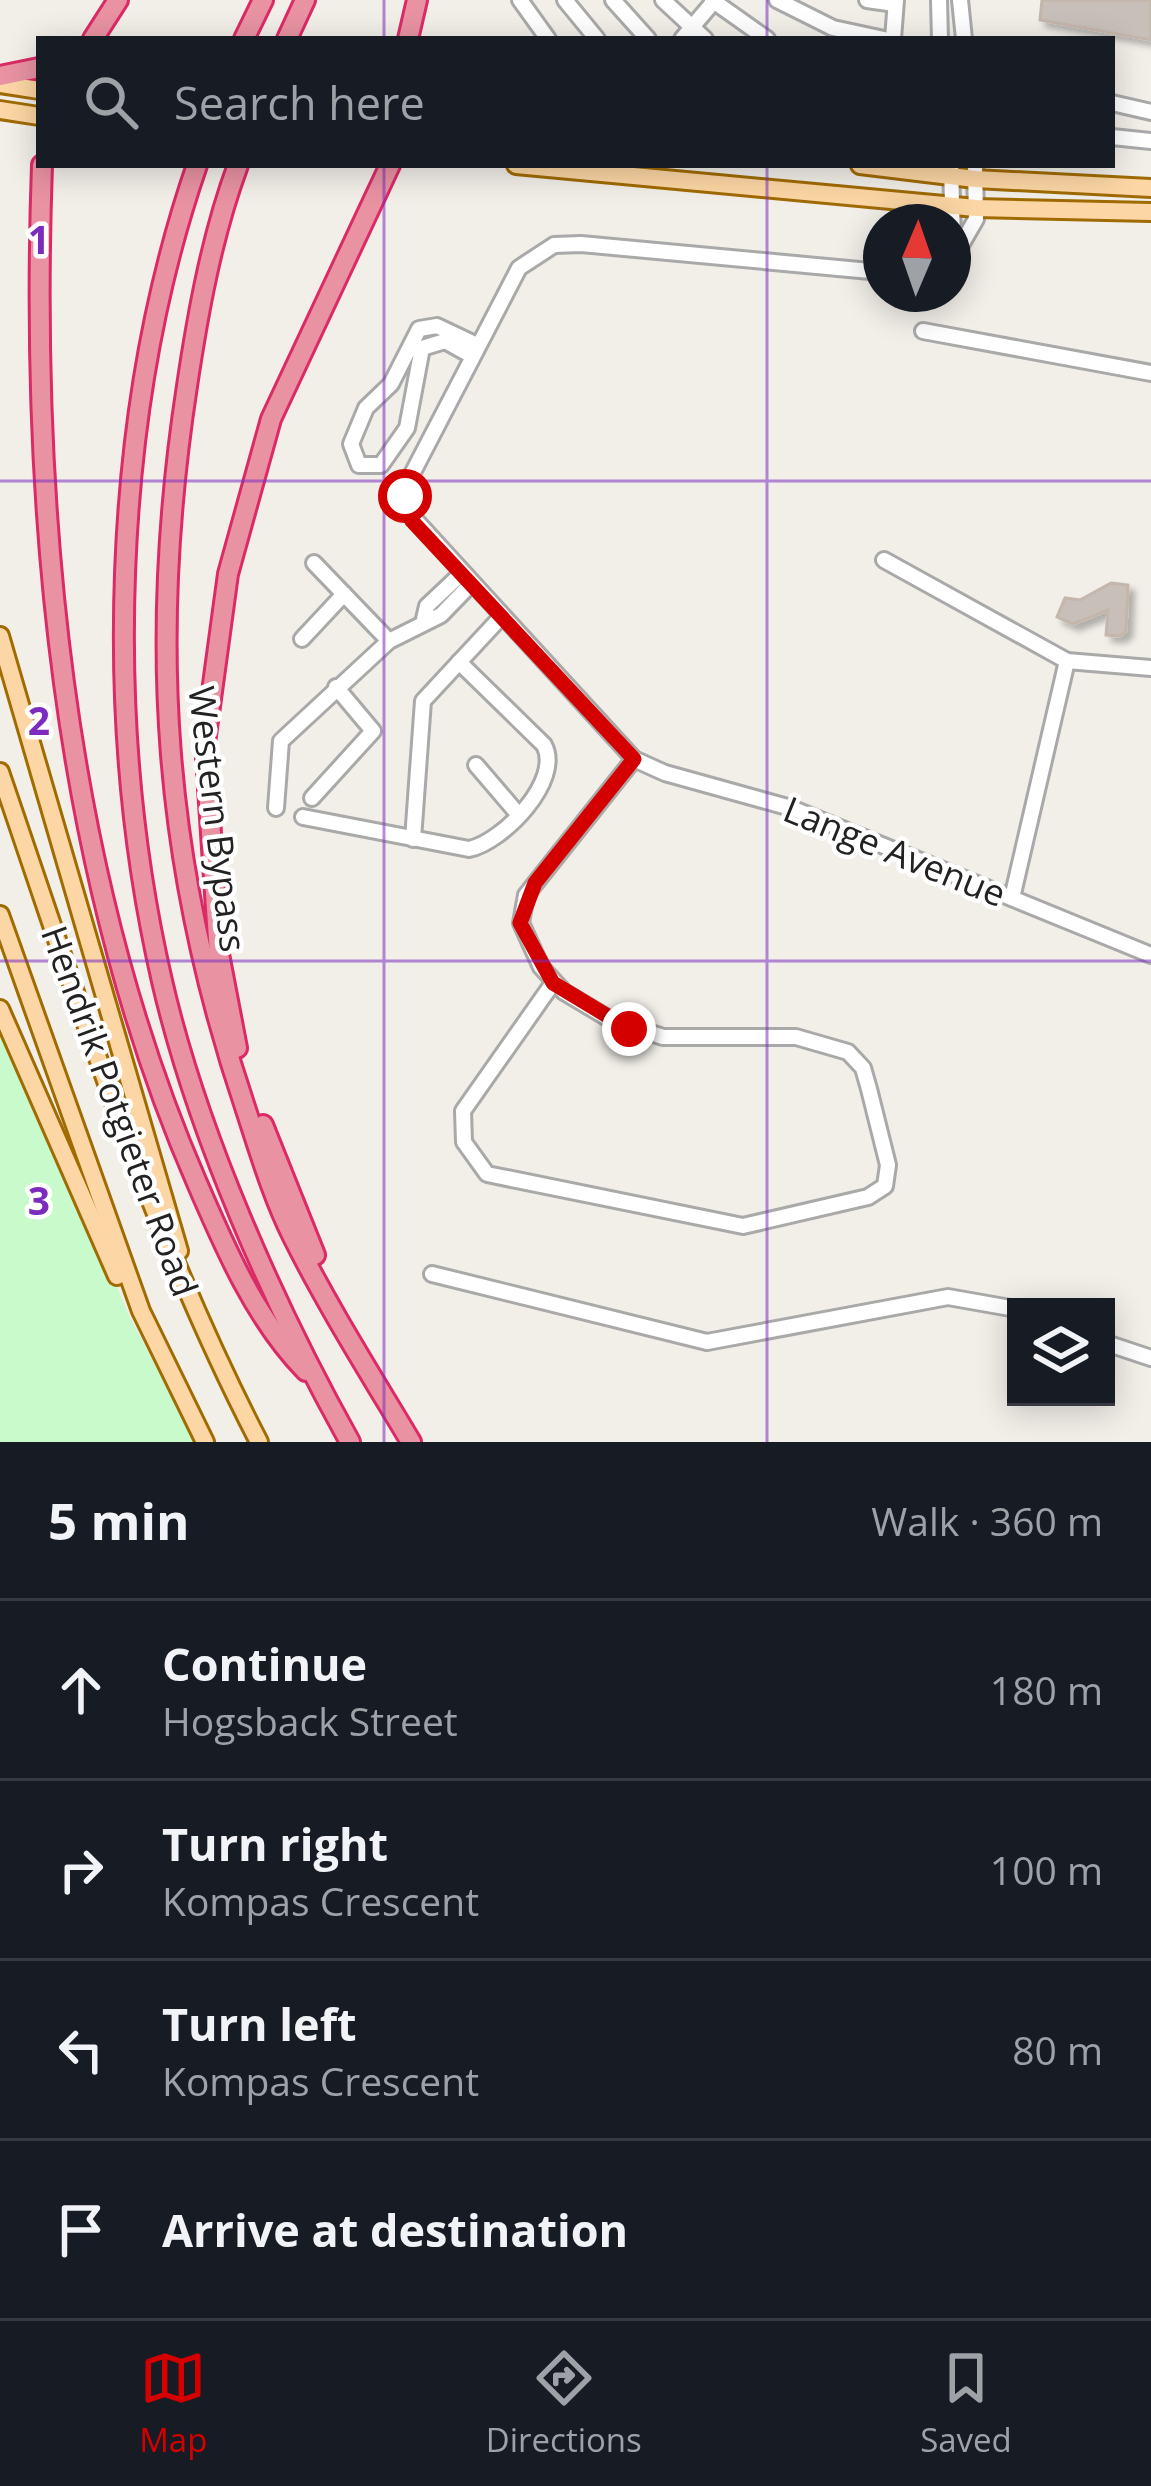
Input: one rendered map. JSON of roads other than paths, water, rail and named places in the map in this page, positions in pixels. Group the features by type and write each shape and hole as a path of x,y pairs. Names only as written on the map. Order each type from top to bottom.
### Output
{"highway":[{"path":"245,36 263,0"},
{"path":"288,36 305,0"},
{"path":"409,36 418,0"},
{"path":"418,0 421,36"},
{"path":"81,36 114,4"},
{"path":"95,36 114,4"},
{"path":"0,80 36,69"},
{"path":"42,168 40,424 55,605 80,771 112,924 152,1064 208,1209 277,1338 317,1383"},
{"name":"Western Bypass","path":"237,168 196,323 172,483 163,626 180,844 192,929 267,1173 292,1236 411,1442"},
{"path":"364,1363 292,1202 240,1062 219,954 206,743 228,574 271,419 389,168"},
{"name":"Western Bypass","path":"195,171 155,316 135,466 126,615 136,841 163,985 182,1054 260,1259 350,1442"}],"main road":[{"path":"0,80 36,89"},
{"path":"0,110 36,116"},
{"path":"548,168 929,204"},
{"path":"912,168 1151,188"},
{"path":"971,208 1151,212"},
{"path":"0,636 199,1326"},
{"name":"Hendrik Potgieter Road","path":"0,772 137,1172 199,1326 259,1442"},
{"name":"Hendrik Potgieter Road","path":"0,915 141,1311 205,1442"},
{"path":"0,1009 110,1262 141,1311"}],"street":[{"path":"520,0 546,36"},
{"path":"565,0 588,36"},
{"path":"613,0 645,36"},
{"path":"663,0 687,34 714,1 763,36"},
{"path":"778,0 833,28 870,36"},
{"path":"867,0 895,2 893,36"},
{"path":"938,0 940,36"},
{"path":"960,0 964,36"},
{"path":"1115,104 1151,112"},
{"path":"1115,137 1151,141"},
{"path":"950,170 950,204"},
{"path":"971,231 975,172"},
{"path":"553,983 463,1111 464,1142 487,1174 743,1226 868,1197 885,1186 888,1165 863,1067 848,1052 796,1037 722,1041 646,1034 596,1012 553,983 520,923 526,896 634,759 412,521 405,496 519,268 554,245 863,271"},
{"path":"437,326 475,351 445,341 422,348 407,428 381,466 359,465 351,444 365,408 391,384 419,329 437,326"},
{"path":"922,331 1151,374"},
{"path":"884,560 1067,661 1151,668"},
{"path":"314,562 388,641"},
{"path":"276,808 280,741 388,641 424,619 427,606 466,579"},
{"path":"302,639 344,594"},
{"path":"413,838 420,708 502,616"},
{"path":"1012,898 1067,661"},
{"path":"303,817 478,847 495,839 548,774 551,760 544,746 459,662"},
{"path":"312,798 373,731 336,687"},
{"name":"Lange Avenue","path":"634,759 665,773 791,808 1151,955"},
{"path":"476,765 518,814"},
{"path":"432,1274 686,1340 747,1338 948,1297 1007,1307"},
{"path":"1115,1346 1151,1358"}]}
